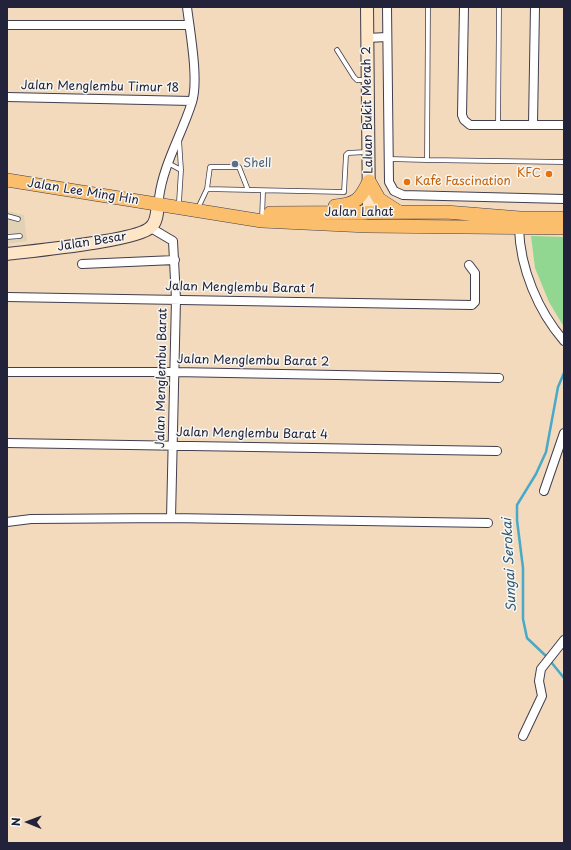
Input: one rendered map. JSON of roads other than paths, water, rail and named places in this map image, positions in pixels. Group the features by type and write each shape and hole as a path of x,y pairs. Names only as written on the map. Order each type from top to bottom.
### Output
{"main road":[{"name":"Jalan Lee Ming Hin","path":"7,176 159,200"},
{"name":"Jalan Lee Ming Hin","path":"7,180 159,200"},
{"path":"369,181 379,199 387,206 400,212"},
{"path":"262,217 289,208 349,205 358,200 369,181"},
{"name":"Jalan Lahat","path":"159,200 179,202 198,208"},
{"name":"Jalan Lahat","path":"159,200 198,208 262,217 282,222 367,226 564,228"},
{"path":"282,222 358,220 369,212 378,220 420,220 449,226"},
{"name":"Jalan Lahat","path":"262,217 369,212 446,212 520,218 564,218"},
{"path":"446,212 472,219 515,224 519,228 533,223 564,222"}],"street":[{"path":"151,228 155,222 168,163 192,101 194,86 187,7"},
{"name":"Laluan Bukit Merah 2","path":"367,7 369,212"},
{"name":"Laluan Bukit Merah 2","path":"387,7 389,182 394,191 403,195 564,199"},
{"path":"464,7 462,115 464,120 470,125 564,125"},
{"path":"533,124 535,7"},
{"path":"7,26 189,25"},
{"path":"367,38 387,37"},
{"name":"Jalan Menglembu Timur 18","path":"7,97 192,101"},
{"name":"Jalan Besar","path":"7,254 104,241 136,234 151,228"},
{"name":"Jalan Menglembu Barat","path":"151,228 174,241 176,299 171,518"},
{"path":"519,228 519,242 538,301 564,341"},
{"path":"82,264 175,260"},
{"name":"Jalan Menglembu Barat 1","path":"7,297 472,305 475,302 475,273 469,265"},
{"name":"Jalan Menglembu Barat 2","path":"7,372 174,372 499,378"},
{"path":"544,491 564,433"},
{"name":"Jalan Menglembu Barat 4","path":"7,443 173,444 497,451"},
{"path":"7,522 31,519 171,518 488,523"},
{"path":"522,736 542,696 539,681 541,669 545,661 564,640"}],"lane":[{"path":"427,160 428,7"},
{"path":"498,126 499,7"},
{"path":"337,50 357,80 368,80"},
{"path":"178,136 181,170 179,202"},
{"path":"207,189 344,192 346,155 348,153 369,152"},
{"path":"389,159 564,162"},
{"path":"168,163 181,170"},
{"path":"198,208 207,189 210,167 239,167 248,190"},
{"path":"262,217 263,191"},
{"path":"7,216 18,219"},
{"path":"7,237 20,236"}],"waterway":[{"name":"Sungai Serokai","path":"564,373 558,387 546,452 536,474 517,505 517,520 523,568 523,619 527,638 547,657 564,678"}],"place":[{"name":"Shell","path":"235,164"},
{"name":"KFC","path":"549,174"},
{"name":"Kafe Fascination","path":"407,182"}]}
